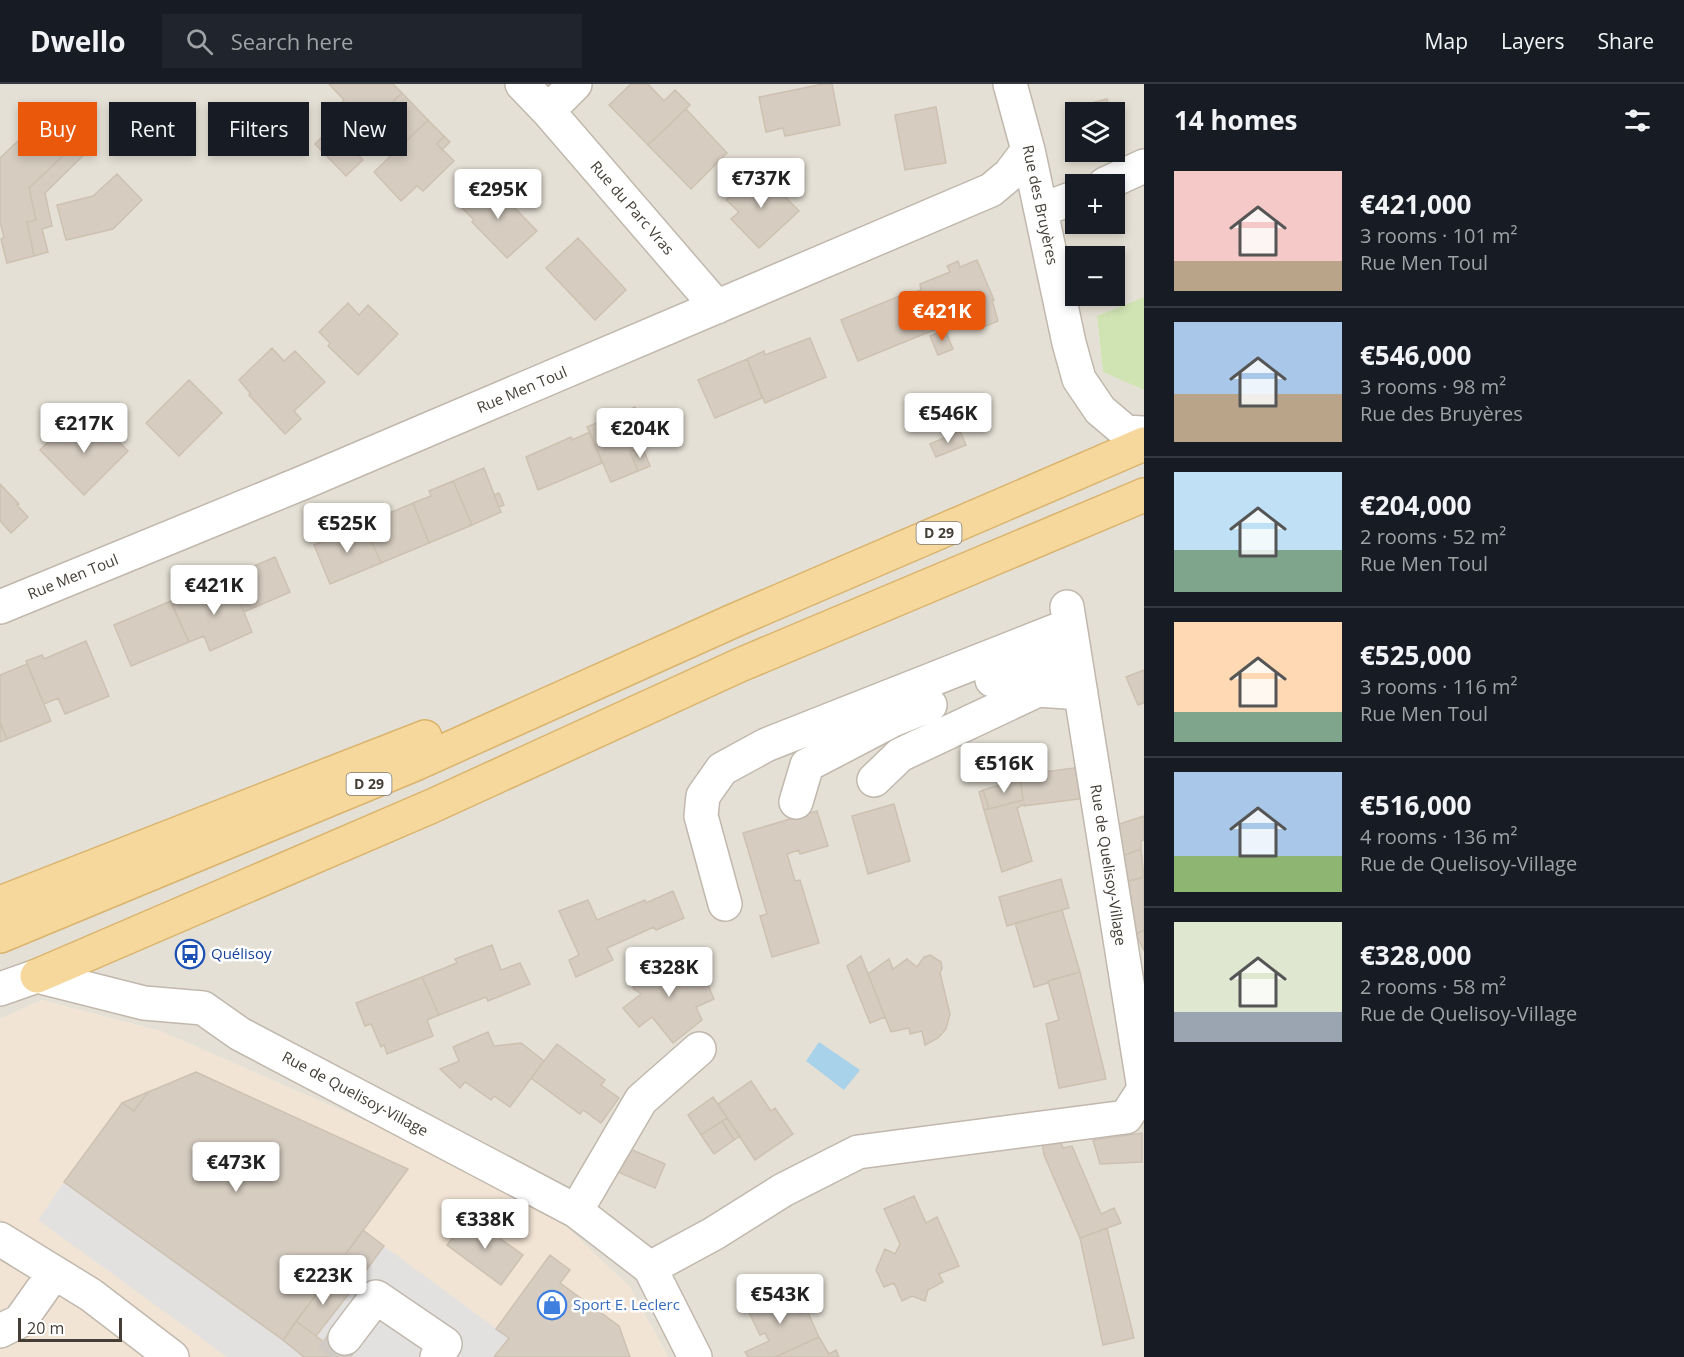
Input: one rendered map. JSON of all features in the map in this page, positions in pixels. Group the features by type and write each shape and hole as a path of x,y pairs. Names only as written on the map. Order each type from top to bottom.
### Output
{"main road":[{"name":"D 29","path":"0,936 415,764 733,621 1144,444"},
{"name":"D 29","path":"0,960 422,786 741,664 1144,495"},
{"path":"0,903 410,742 733,621"},
{"path":"38,976 432,806 741,664"}],"street":[{"name":"Rue du Parc Vras","path":"522,84 717,307"},
{"path":"548,111 575,84"},
{"name":"Rue des Bruyères","path":"1010,84 1029,150 1069,343 1079,379 1100,410 1126,432 1144,433"},
{"name":"Rue Men Toul","path":"0,608 307,481 991,190 1010,174 1029,150"},
{"path":"1125,175 1144,166"},
{"path":"1041,210 1065,201"},
{"name":"Rue de Quelisoy-Village","path":"650,1268 713,1234 783,1190 858,1152 1135,1117 1144,1089 1069,616 766,745 723,769 703,796 701,816 725,904"},
{"path":"796,802 807,765 893,720 1029,665 1078,678"},
{"path":"874,780 900,754 1038,690 1078,678"},
{"path":"0,989 38,976"},
{"name":"Rue de Quelisoy-Village","path":"38,976 144,1003 203,1008 240,1034 576,1211 650,1268 695,1357"},
{"path":"576,1211 641,1100 699,1049"},
{"path":"1,1240 91,1295 172,1357"},
{"path":"0,1331 20,1321 54,1274"},
{"path":"345,1338 376,1297 445,1344 437,1357"}],"shaded area":[{"path":"0,84 1144,84 1144,297 1125,305 1125,246 1065,246 1065,306 1122,306 1097,316 1103,372 1144,390 1144,1357 668,1357 630,1287 425,1147 160,1031 42,1000 0,1019"},
{"path":"42,1000 160,1031 425,1147 556,1217 630,1287 668,1357 0,1357 0,1019"},
{"path":"64,1182 283,1340 290,1331 317,1336 384,1246 509,1338 494,1357 227,1357 38,1220"}],"green space":[{"path":"1144,297 1144,390 1103,372 1097,316"}],"water":[{"path":"819,1042 860,1070 844,1090 806,1061"}],"building":[{"path":"329,84 393,84 402,93 392,102 342,102 344,100"},
{"path":"631,84 648,84 664,101 675,90 690,105 648,145 609,105"},
{"path":"832,84 840,125 785,136 783,128 766,132 759,97"},
{"path":"402,93 428,120 407,140 407,102 392,102"},
{"path":"936,107 946,163 905,170 895,115"},
{"path":"686,109 727,153 691,189 648,145"},
{"path":"428,120 444,136 437,144 454,161 423,191 417,186 401,201 374,172 391,156 407,156 407,140"},
{"path":"444,136 450,142 442,150 437,144"},
{"path":"321,138 321,150 315,144"},
{"path":"18,141 18,156 63,156 29,188 36,220 27,222 34,256 7,263 1,239 4,237 0,222 0,158"},
{"path":"63,156 83,156 45,193 52,226 42,229 48,252 34,256 27,222 36,220 29,188"},
{"path":"327,156 359,156 363,160 346,176"},
{"path":"759,170 799,211 759,248 731,219 739,212 726,200"},
{"path":"117,174 142,200 113,229 66,240 57,205 93,196"},
{"path":"484,181 498,196 501,194 537,231 507,258 472,222 474,220 460,206"},
{"path":"578,238 626,290 595,320 546,268"},
{"path":"977,260 994,300 992,300 998,321 981,328 973,308 938,323 940,328 924,334 908,295 921,290 920,284 950,272 947,266 958,261 960,267"},
{"path":"907,293 924,334 858,361 841,320"},
{"path":"348,303 359,315 368,305 398,334 358,375 328,346 330,343 319,332"},
{"path":"945,330 953,349 938,355 930,336"},
{"path":"810,338 826,377 765,403 747,359 764,351 765,355"},
{"path":"272,348 284,361 295,351 325,382 294,411 301,419 285,434 249,395 250,393 239,380"},
{"path":"747,359 762,398 715,418 698,380"},
{"path":"189,380 222,413 179,456 146,423"},
{"path":"635,407 650,443 630,452 638,471 611,482 587,427"},
{"path":"97,420 128,451 84,495 40,450 68,422 81,435"},
{"path":"960,431 966,445 936,457 930,444"},
{"path":"590,432 602,463 538,490 526,457 571,437 572,440"},
{"path":"642,446 650,466 638,471 630,452"},
{"path":"484,468 501,512 472,525 453,481"},
{"path":"453,481 472,525 429,543 413,503 431,496 429,491"},
{"path":"0,484 28,517 11,533 0,521"},
{"path":"499,493 504,505 499,507 494,495"},
{"path":"413,503 429,543 381,563 364,524"},
{"path":"364,524 381,563 330,584 314,545"},
{"path":"275,557 290,592 244,612 229,577"},
{"path":"231,580 252,632 210,651 204,636 189,642 172,605"},
{"path":"171,601 189,642 131,666 114,625"},
{"path":"86,641 109,696 65,714 58,698 44,704 26,661 42,655 44,659"},
{"path":"27,664 51,721 7,739 0,722 0,675"},
{"path":"1144,670 1144,703 1138,705 1126,677"},
{"path":"0,722 7,739 0,742"},
{"path":"1082,767 1086,798 1024,806 1024,804 1017,808 1032,861 1002,872 984,810 1023,800 1020,775"},
{"path":"1020,779 1023,800 989,809 983,790"},
{"path":"983,790 989,809 984,810 979,792"},
{"path":"894,804 910,861 868,874 852,816"},
{"path":"817,811 828,846 800,854 799,850 787,854 795,881 800,880 819,943 772,957 760,916 767,914 743,833"},
{"path":"1144,816 1144,840 1141,841 1141,849 1115,859 1110,827"},
{"path":"1141,849 1144,877 1119,884 1112,860"},
{"path":"1144,877 1144,930 1136,934 1119,884"},
{"path":"1061,879 1069,908 1007,926 999,897"},
{"path":"673,891 684,918 656,930 654,927 607,948 613,960 576,977 569,960 579,955 559,911 588,900 597,920"},
{"path":"1062,910 1080,972 1034,987 1015,923"},
{"path":"1144,930 1144,951 1136,934"},
{"path":"492,945 501,970 520,963 530,984 488,1001 486,997 439,1015 422,977 457,963 455,959"},
{"path":"930,955 941,962 940,973 950,1014 946,1029 938,1038 925,1045 922,1031 910,1034 909,1028 891,1032 868,974 889,959 893,969 907,959 917,967 924,957"},
{"path":"861,956 885,1017 870,1023 847,966"},
{"path":"697,959 714,999 696,1007 702,1020 673,1043 652,1017 639,1027 623,1008 641,994 634,989 627,972 649,962 655,977"},
{"path":"1080,972 1106,1079 1059,1088 1046,1024 1059,1020 1048,981"},
{"path":"422,977 439,1015 427,1020 433,1036 387,1054 384,1045 381,1047 371,1024 365,1026 356,1003"},
{"path":"488,1032 494,1046 521,1043 544,1061 510,1107 494,1096 491,1100 465,1082 460,1088 440,1069 459,1061 453,1047"},
{"path":"557,1044 605,1080 601,1085 619,1098 601,1123 583,1110 580,1114 531,1078"},
{"path":"196,1072 408,1169 283,1340 64,1182 122,1103 134,1111 148,1092"},
{"path":"751,1081 771,1111 775,1108 793,1134 755,1160 718,1104"},
{"path":"148,1092 134,1111 122,1103"},
{"path":"713,1097 727,1118 701,1135 688,1115"},
{"path":"727,1118 740,1136 734,1140 722,1121"},
{"path":"722,1121 734,1140 714,1154 701,1135"},
{"path":"1142,1133 1142,1162 1100,1164 1093,1140"},
{"path":"1060,1140 1063,1148 1072,1146 1101,1214 1114,1208 1121,1223 1080,1238 1044,1155 1042,1142"},
{"path":"630,1149 665,1164 655,1188 618,1172"},
{"path":"914,1196 926,1223 937,1217 959,1266 939,1274 943,1282 928,1290 925,1301 912,1296 902,1301 894,1283 884,1287 876,1270 885,1249 895,1254 900,1244 884,1209"},
{"path":"469,1216 523,1255 501,1285 447,1245"},
{"path":"1107,1228 1134,1338 1103,1345 1080,1238"},
{"path":"363,1230 384,1246 351,1291 330,1276"},
{"name":"Sport E. Leclerc","path":"550,1255 570,1270 560,1283 619,1326 630,1357 494,1357 509,1338 496,1329"},
{"path":"330,1276 351,1291 316,1336 296,1321"},
{"path":"797,1286 807,1310 800,1314 788,1290"},
{"path":"788,1290 800,1314 807,1310 819,1337 775,1357 748,1357 745,1352 769,1341 765,1333 760,1335 745,1304 766,1294 769,1298"},
{"path":"296,1321 344,1357 304,1357 283,1340"},
{"path":"819,1337 829,1354 836,1350 839,1357 775,1357"}],"tunnel":[{"path":"331,1357 345,1338"}],"place":[{"name":"Quélisoy","path":"190,954"},
{"name":"Sport E. Leclerc","path":"552,1305"}]}
